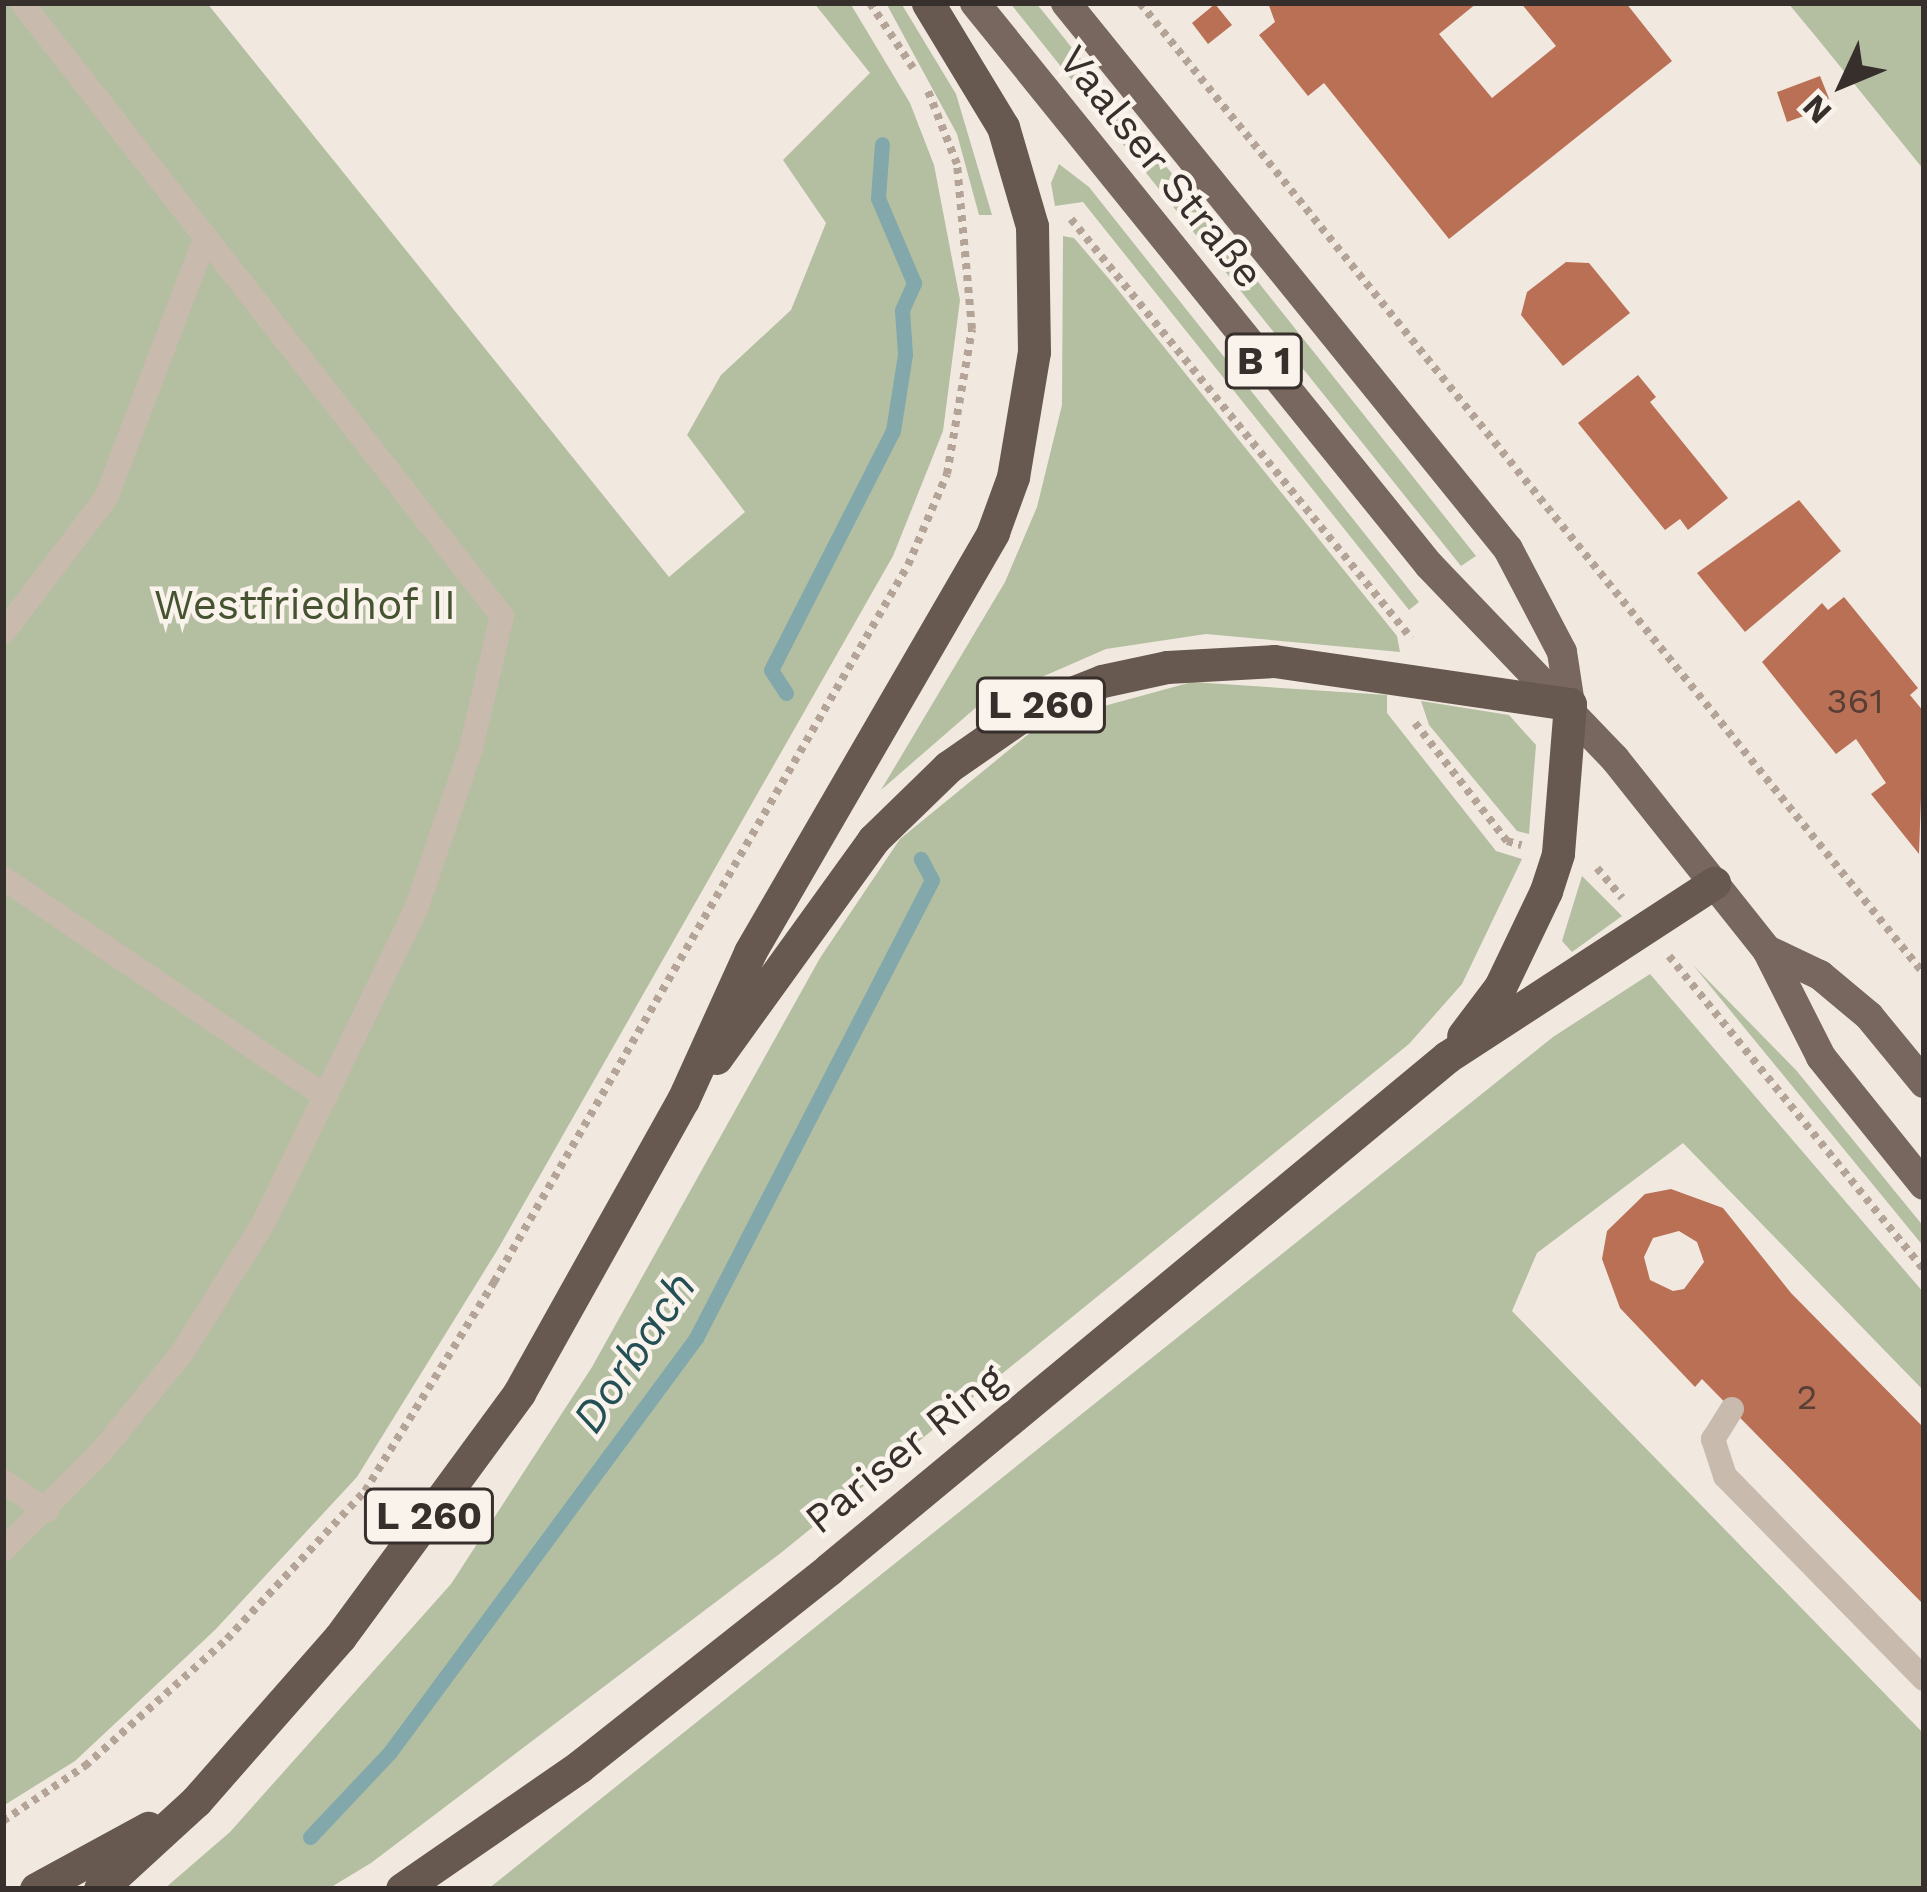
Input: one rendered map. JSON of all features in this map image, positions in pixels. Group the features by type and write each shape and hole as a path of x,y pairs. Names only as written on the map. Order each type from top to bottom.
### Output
{"highway":[{"name":"L 260","path":"100,1889 196,1801 340,1637 519,1393 682,1100 750,952 962,594 1013,477 1034,352 1028,202 1003,128 928,3"},
{"name":"L 260","path":"682,1100 787,969 873,840 948,766 1033,708 1167,667 1274,662 1570,704"},
{"path":"1447,1057 1500,987 1546,891 1558,854 1570,704"},
{"path":"1447,1057 1714,883"},
{"name":"Pariser Ring","path":"402,1889 580,1766 812,1583 1447,1057"},
{"path":"36,1889 196,1801"}],"main road":[{"name":"Vaalser Straße","path":"976,3 1429,565 1485,629 1570,704 1714,883 1767,950 1822,1057 1924,1185"},
{"name":"Vaalser Straße","path":"1066,3 1508,549 1562,652 1570,704"},
{"name":"Vaalser Straße","path":"1767,950 1820,975 1852,1002 1924,1083"}],"lane":[{"path":"3,1550 47,1511 182,1353 264,1222 416,909 471,748 502,616 204,242 22,3"},
{"path":"3,633 106,498 204,242"},
{"path":"3,878 326,1097"},
{"path":"1732,1409 1713,1438 1725,1476 1924,1679"},
{"path":"3,1481 47,1511"}],"path":[{"path":"3,1821 85,1766 227,1640 350,1508 494,1282 908,565 947,475 964,406 972,329 969,234 957,164 927,89 869,3"},
{"path":"1140,3 1924,974"},
{"path":"1058,221 1078,218 1407,629 1414,658"},
{"path":"969,234 982,232"},
{"path":"1407,629 1418,621"},
{"path":"1408,700 1418,735 1507,841 1525,846"},
{"path":"1586,860 1630,908"},
{"path":"1676,965 1924,1270"}],"green space":[{"name":"Westfriedhof II","path":"3,3 207,3 669,577 745,512 687,435 721,375 791,310 826,223 783,160 870,73 814,3 850,3 910,103 934,165 960,300 943,431 893,556 498,1249 357,1477 215,1630 75,1761 3,1806"},
{"path":"886,3 901,3 956,94 992,215 979,215 957,134"},
{"path":"1010,3 1036,3 1476,556 1461,566"},
{"path":"1788,3 1924,3 1924,170 1817,38"},
{"path":"1059,164 1089,187 1419,602 1409,610 1083,202 1055,206 1051,183"},
{"path":"1063,236 1074,238 1110,280 1397,636 1400,652 1206,634 1106,649 980,704 881,790 1005,582 1037,507 1062,405"},
{"path":"1192,682 1387,695 1387,713 1496,851 1522,859 1462,984 1409,1044 782,1552 371,1863 328,1889 164,1889 230,1832 451,1584 592,1367 820,958 900,839 1042,723"},
{"path":"1421,701 1509,715 1536,745 1529,834 1517,831 1429,725"},
{"path":"1582,876 1622,916 1572,952 1562,941"},
{"path":"1693,965 1796,1070 1924,1227 1924,1247"},
{"path":"1650,974 1924,1293 1924,1391 1683,1143 1537,1253 1512,1311 1924,1734 1924,1889 488,1889 1553,1037"}],"building":[{"path":"1268,3 1477,3 1439,34 1492,98 1556,46 1521,3 1626,3 1672,61 1449,239 1324,83 1308,96 1259,35 1275,22"},
{"path":"1215,4 1232,25 1208,44 1192,23"},
{"path":"1820,76 1832,106 1787,122 1777,92"},
{"path":"1566,262 1589,263 1630,313 1563,366 1521,315 1527,292"},
{"path":"1638,375 1656,397 1650,402 1728,498 1688,530 1680,519 1665,530 1578,423"},
{"path":"1799,500 1841,551 1745,632 1697,573"},
{"path":"1844,597 1918,688 1910,695 1924,712 1919,854 1871,794 1886,783 1856,739 1836,754 1762,662 1822,603 1828,610"},
{"path":"1671,1189 1723,1208 1791,1293 1924,1428 1924,1605 1702,1379 1695,1387 1620,1308 1602,1259 1607,1231 1645,1194","holes":["1679,1231 1697,1242 1704,1262 1684,1289 1673,1291 1650,1280 1644,1257 1653,1238"]}],"waterway":[{"name":"Dorbach","path":"786,693 771,670 893,431 905,354 902,310 914,283 878,198 882,144"},
{"name":"Dorbach","path":"310,1837 390,1752 696,1338 932,880 921,859"}]}
